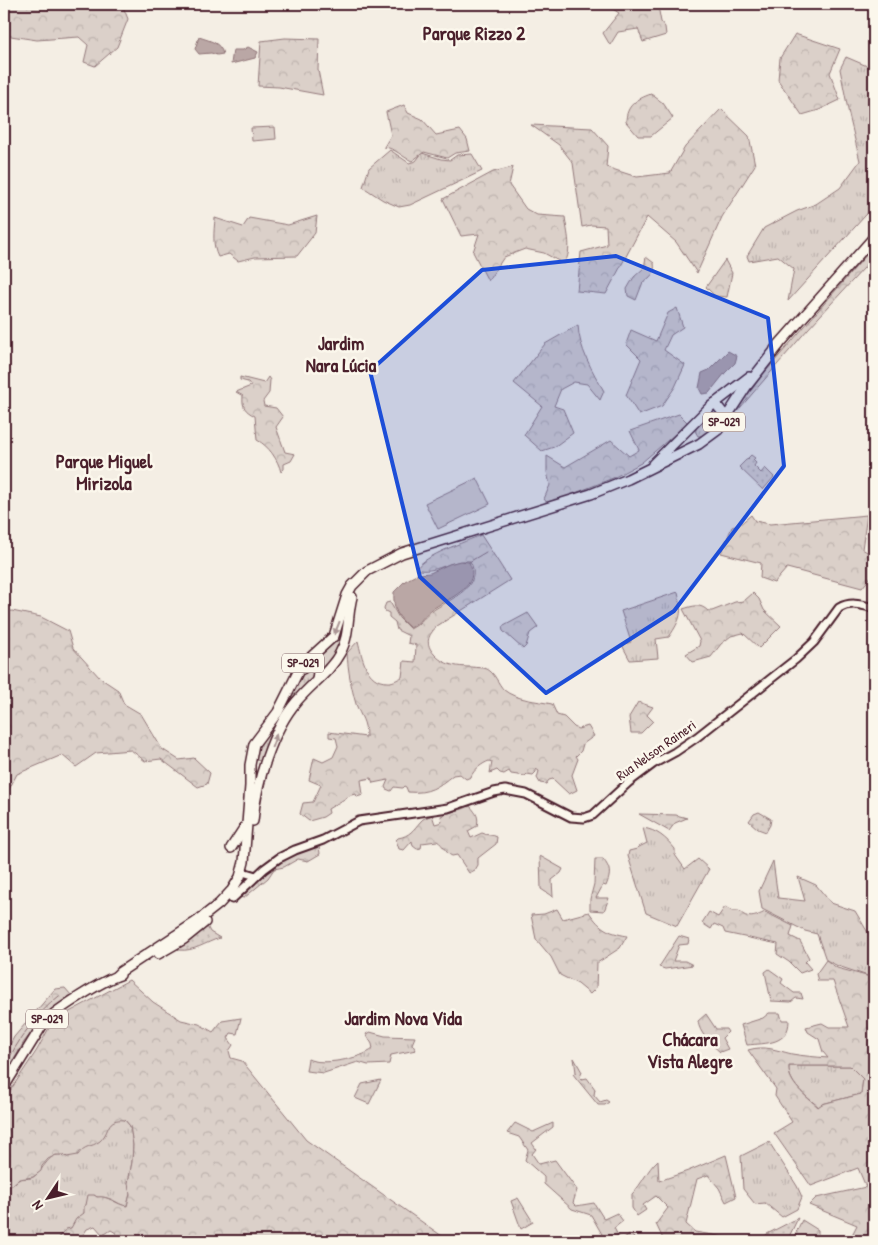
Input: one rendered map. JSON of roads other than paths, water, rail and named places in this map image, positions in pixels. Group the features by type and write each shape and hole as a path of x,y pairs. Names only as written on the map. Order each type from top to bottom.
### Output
{"highway":[{"name":"SP-029","path":"644,472 715,403 747,379 874,237"},
{"name":"SP-029","path":"4,1087 49,1016 116,976 196,922 224,900 236,884 244,862 250,765 254,744 278,712 293,679 305,661 334,636 347,595 352,586 367,571 402,553 591,494 644,472 704,441 714,435 746,387 779,345"},
{"path":"715,403 722,410"},
{"name":"SP-029","path":"703,414 713,408 722,410 724,422"},
{"name":"SP-029","path":"692,426 693,436 704,441"},
{"name":"SP-029","path":"116,976 122,975 166,950 177,947 232,899 246,873 257,788 276,735 298,699 334,662 344,646 352,594 361,582 391,563 474,534 481,529"},
{"name":"SP-029","path":"293,679 305,666 312,664 318,672 317,680"},
{"path":"250,765 259,765 266,761"},
{"path":"231,848 247,825"},
{"path":"177,947 176,940 196,922"}],"main road":[{"name":"Rua Nelson Raineri","path":"232,899 256,876 285,854 323,840 359,821 448,808 494,792 513,791 526,794 571,817 584,818 593,815 629,782 653,764 697,737 796,659 814,642 839,608 844,605 854,604 874,608"},
{"path":"246,873 256,876"}],"waterway":[{"path":"469,562 486,552"},
{"path":"4,1068 28,1029 42,1011 59,996"}],"district":[{"name":"Parque Rizzo 2","path":"474,33"},
{"name":"Jardim Nara Lúcia","path":"341,354"},
{"name":"Parque Miguel Mirizola","path":"104,472"},
{"name":"Jardim Nova Vida","path":"403,1018"},
{"name":"Chácara Vista Alegre","path":"690,1050"}]}
